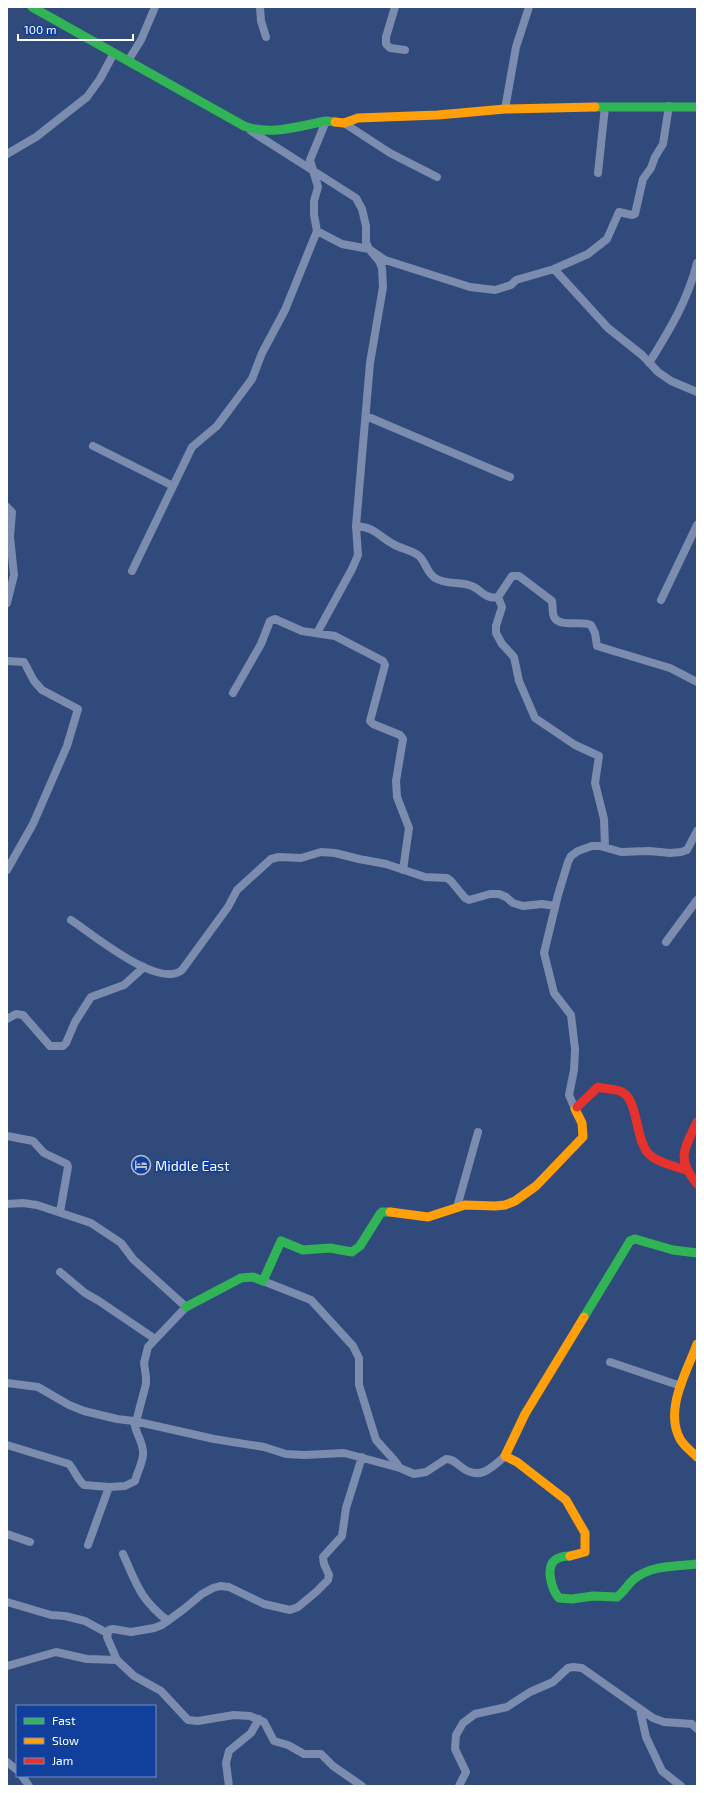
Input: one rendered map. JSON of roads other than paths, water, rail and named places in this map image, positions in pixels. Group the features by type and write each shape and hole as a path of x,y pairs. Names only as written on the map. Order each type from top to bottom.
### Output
{"street":[{"path":"32,7 244,126 356,198 362,209 366,226 366,242 369,249 379,261 383,277 383,288 370,363 356,526 358,555 317,633"},
{"path":"128,61 141,40 155,7"},
{"path":"260,7 261,21 266,37"},
{"path":"395,7 386,37 386,44 390,48 405,50"},
{"path":"505,109 514,56 529,7"},
{"path":"7,154 36,137 87,97 100,80 114,53"},
{"path":"244,126 255,130 267,131 326,121 344,123 358,118 438,116 505,109 669,106 697,107"},
{"path":"317,231 342,244 369,249 384,260 470,287 495,290 511,285 516,280 554,269 588,254 606,240 619,212 632,215 635,214 643,179 651,168 655,157 663,144 669,106"},
{"path":"598,173 604,107"},
{"path":"132,571 192,447 217,426 252,380 262,353 285,310 317,231 314,215 314,201 318,187 310,160 326,121"},
{"path":"344,123 390,153 437,178"},
{"path":"649,363 680,311 691,288 697,263"},
{"path":"554,269 608,328 642,355 664,377 697,392"},
{"path":"366,416 510,477"},
{"path":"93,446 173,486"},
{"path":"7,508 12,512 10,537 14,575 7,603"},
{"path":"661,600 694,541 697,525"},
{"path":"356,526 369,528 393,544 417,555 422,559 429,573 435,578 448,582 467,584 490,597 498,597"},
{"path":"498,597 512,576 519,576 552,601 554,615 558,620 566,622 585,622 591,625 595,633 597,646 670,668 697,682"},
{"path":"498,597 502,607 496,626 496,633 502,644 514,657 519,681 536,718 570,742 599,756 595,783 604,819 605,847"},
{"path":"233,693 261,644 270,621 275,619 295,629 335,636 385,663 370,721 373,724 400,735 403,739 396,781 398,797 409,828 404,870"},
{"path":"7,661 24,662 31,676 42,690 78,709 67,746 33,824 7,870"},
{"path":"263,1281 281,1241 303,1250 330,1248 352,1252 360,1246 382,1212 426,1217 436,1216 457,1207 474,1204 486,1206 506,1205 530,1190 583,1138 582,1123 569,1096 574,1070 575,1049 572,1015 556,996 544,958 544,949 566,868 571,856 592,846 605,847 621,852 681,852 686,850 697,831"},
{"path":"71,920 122,956 144,967 168,973 180,972 228,907 236,890 274,858 301,858 329,852 379,862 425,877 447,878 465,898 470,900 490,894 499,894 506,896 513,903 522,906 542,904 555,906"},
{"path":"666,942 697,900"},
{"path":"7,1019 16,1014 23,1015 50,1046 63,1046 66,1043 75,1022 91,998 124,985 144,967"},
{"path":"575,1109 598,1086 622,1092 631,1100 639,1136 647,1152 656,1159 686,1170"},
{"path":"697,1122 693,1139 683,1157 686,1170 697,1184"},
{"path":"457,1207 478,1132"},
{"path":"7,1136 33,1141 44,1153 68,1166 60,1212"},
{"path":"7,1204 23,1203 60,1212 91,1223 113,1237 125,1248 133,1259 186,1306"},
{"path":"7,1383 38,1387 69,1405 117,1419 134,1421 214,1440 264,1447 286,1454 304,1455 344,1452 420,1475 446,1459 452,1460 468,1472 475,1474 482,1473 505,1456 511,1440 528,1407 630,1241 637,1240 679,1253 697,1253"},
{"path":"60,1272 85,1293 154,1339"},
{"path":"7,1445 69,1464 74,1469 76,1478 84,1485 109,1487 125,1486 135,1481 144,1455 135,1431 134,1421 137,1418 146,1384 144,1363 148,1347 186,1306 241,1278 253,1277 311,1300 353,1346 359,1358 359,1385 376,1440 400,1468"},
{"path":"697,1344 681,1386 673,1422 680,1439 697,1457"},
{"path":"610,1362 681,1386"},
{"path":"505,1456 517,1462 566,1500 585,1533 586,1539 584,1552 578,1555 558,1557 550,1568 554,1589 559,1598 617,1597 634,1579 642,1574 669,1567 697,1564"},
{"path":"107,1633 109,1630 113,1629 125,1632 146,1630 162,1625 202,1594 213,1588 229,1587 264,1604 287,1610 298,1607 328,1580 329,1575 324,1564 323,1557 342,1536 345,1514 362,1457"},
{"path":"88,1545 109,1487"},
{"path":"7,1534 30,1542"},
{"path":"123,1554 141,1594 155,1611 168,1621"},
{"path":"7,1602 51,1615 65,1616 85,1621 107,1633"},
{"path":"107,1633 107,1637 118,1660 134,1676 161,1691 188,1720 198,1721 242,1715 259,1719 264,1722 274,1741 304,1754 321,1754 333,1766 362,1786"},
{"path":"7,1666 56,1652 87,1659 118,1660"},
{"path":"459,1786 466,1772 455,1749 454,1742 456,1734 462,1723 475,1714 507,1707 530,1692 553,1682 568,1668 582,1668 618,1692 640,1710 664,1722 688,1722 697,1729"},
{"path":"640,1710 646,1737 662,1771 681,1786"},
{"path":"228,1786 226,1763 229,1751 251,1733 259,1719"},
{"path":"7,1762 16,1769"},
{"path":"23,1777 29,1786"}],"place":[{"name":"Middle East","path":"141,1165"}]}
